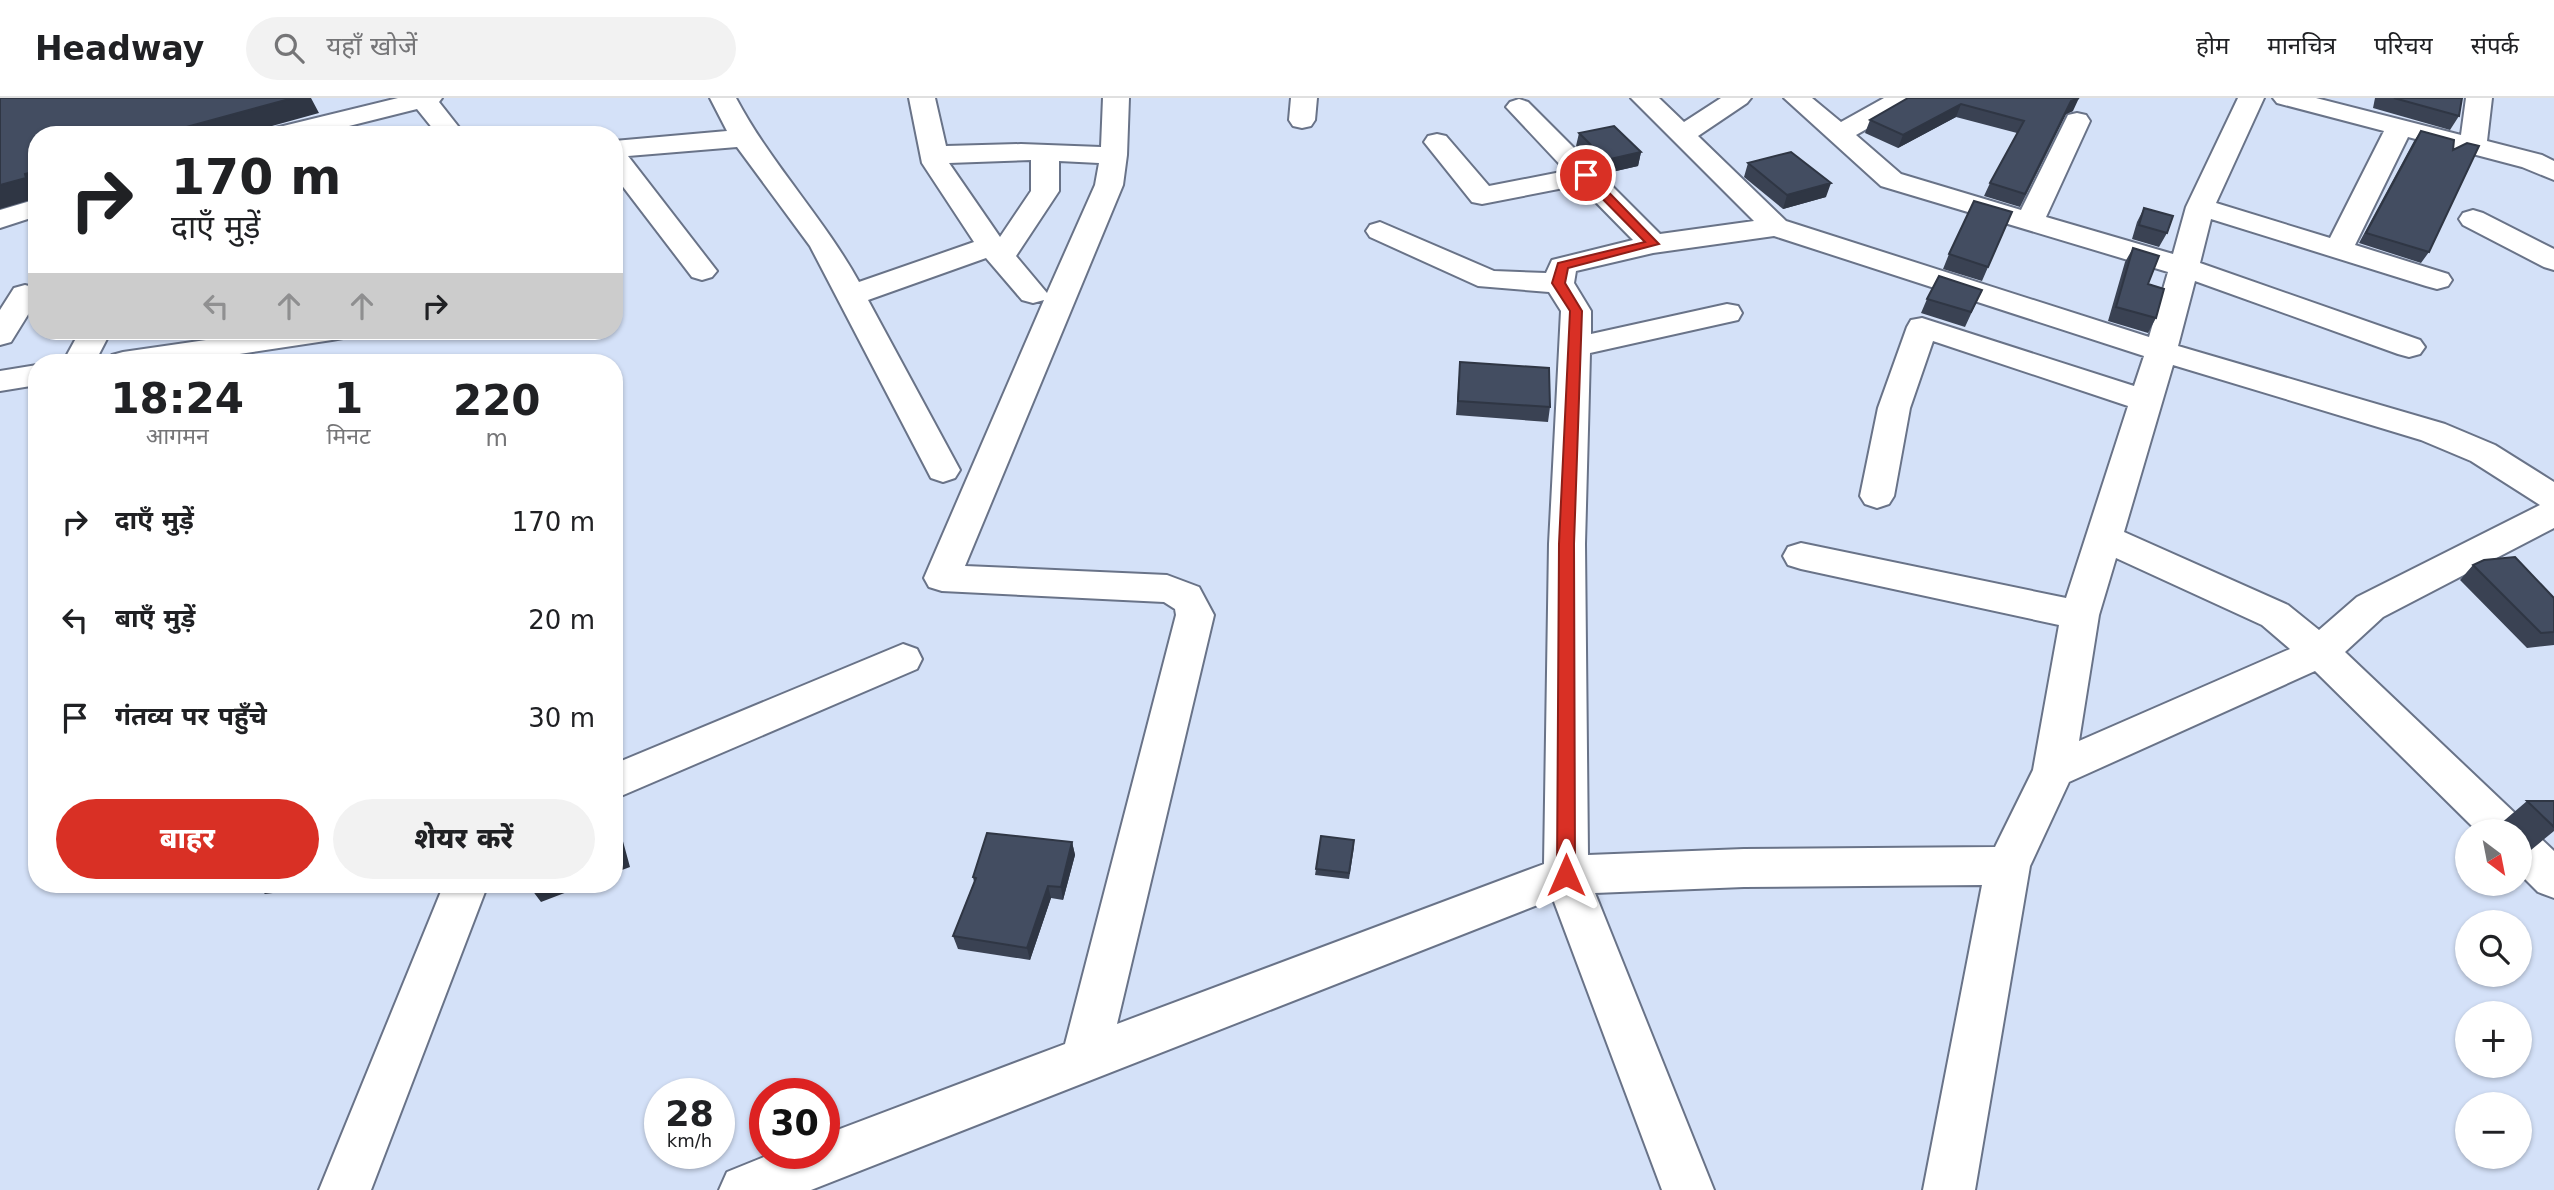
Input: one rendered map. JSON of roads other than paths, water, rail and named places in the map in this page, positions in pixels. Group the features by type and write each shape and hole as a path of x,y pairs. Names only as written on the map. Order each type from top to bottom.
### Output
{"street":[{"path":"723,98 744,138 824,245 943,470"},
{"path":"922,98 933,155 996,251 1033,294"},
{"path":"1085,1059 1195,615 1193,604 1184,595 1167,589 942,578 986,467 1109,185 1114,155 1115,98"},
{"path":"1644,98 1776,227"},
{"path":"1682,135 1738,98"},
{"path":"1797,98 1891,180 2184,267 2409,347"},
{"path":"1839,134 1903,98"},
{"path":"1949,1190 2008,866 2054,770 2080,615 2161,351 2200,207 2250,98"},
{"path":"2286,98 2532,161 2554,172"},
{"path":"2473,145 2479,98"},
{"path":"348,123 419,101 443,126"},
{"path":"1519,107 1653,244"},
{"path":"2029,222 2077,121"},
{"path":"2339,249 2400,126"},
{"path":"623,148 744,138"},
{"path":"1437,142 1482,196 1586,175"},
{"path":"852,295 996,251 1045,191 1045,153"},
{"path":"933,155 1114,155"},
{"path":"623,168 702,271"},
{"path":"2200,207 2437,280"},
{"path":"2473,219 2554,261"},
{"path":"1688,1190 1566,875 1567,544 1576,311 1559,283 1562,266 1653,244 1776,227 2161,351 2461,443 2493,459 2554,498"},
{"path":"1380,232 1489,280 1559,283"},
{"path":"0,335 20,294"},
{"path":"1575,347 1727,313"},
{"path":"1877,496 1894,408 1922,327 2146,401"},
{"path":"177,354 271,340"},
{"path":"0,381 28,376"},
{"path":"2054,770 2320,652 2370,607 2554,513"},
{"path":"2104,537 2275,615 2320,652 2493,819"},
{"path":"1801,556 2080,615"},
{"path":"623,778 903,659"},
{"path":"2532,858 2554,879"},
{"path":"745,1190 1566,875 1744,868 2008,866"},
{"path":"345,1190 462,893"}]}
